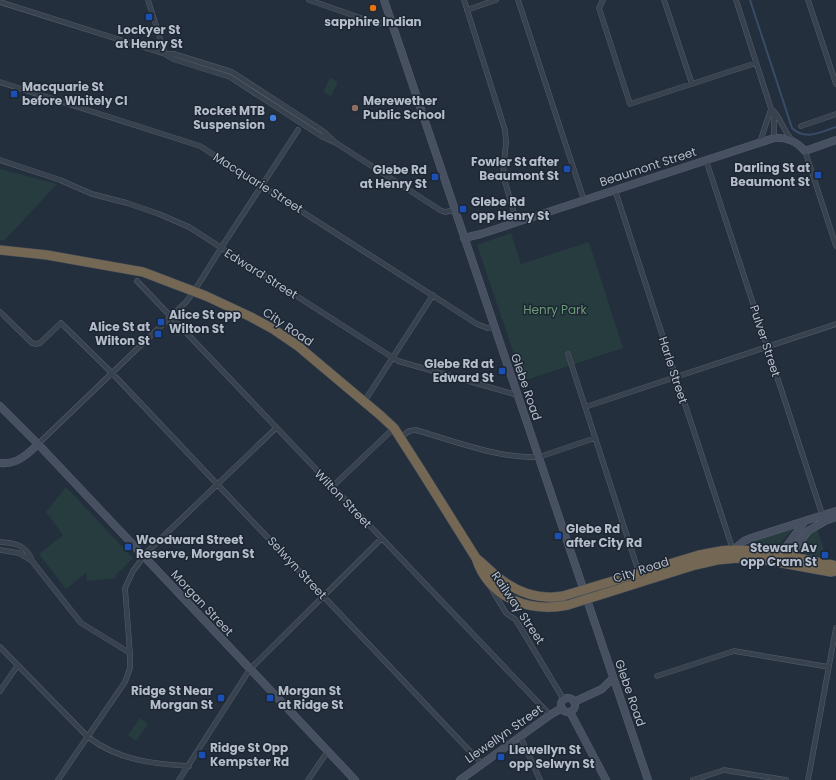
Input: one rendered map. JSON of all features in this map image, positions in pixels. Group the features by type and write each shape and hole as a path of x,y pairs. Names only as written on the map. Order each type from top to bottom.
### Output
{"highway":[{"name":"City Road","path":"0,250 46,255 130,269 154,276 194,292 251,317 273,329 298,346 394,428 476,558 480,570 499,591 508,597 527,605 537,607 558,607 587,600 706,562 738,558 784,558"},
{"name":"City Road","path":"476,558 500,579 528,594 544,598 556,597 584,590 699,555 718,551 733,550 784,558 832,572 836,571"},
{"path":"784,558 836,567"}],"street":[{"path":"148,0 165,54"},
{"path":"310,0 378,24 391,20"},
{"name":"Glebe Road","path":"384,0 648,780"},
{"path":"464,0 506,130 504,175 516,222"},
{"path":"467,10 496,0"},
{"path":"518,0 584,200"},
{"path":"603,0 599,8 630,104 756,63"},
{"path":"664,0 692,84"},
{"path":"736,0 774,118 774,138"},
{"path":"808,0 836,84"},
{"path":"0,2 165,54 173,59 230,77 440,210 445,212 455,210"},
{"name":"Macquarie Street","path":"0,82 200,146 477,324 487,328 494,327"},
{"path":"771,109 777,113 783,128 805,151 836,246"},
{"path":"760,142 771,109"},
{"path":"801,126 836,114"},
{"path":"0,463 19,460 38,444 187,301 298,130"},
{"name":"Beaumont Street","path":"464,238 481,234 760,142 774,138 786,138 793,140"},
{"path":"805,151 836,140"},
{"name":"Edward Street","path":"0,160 60,180 92,194 159,214 189,227 398,361 517,395"},
{"name":"Pulver Street","path":"706,160 766,346 824,518"},
{"name":"Harle Street","path":"615,190 733,550"},
{"name":"Wilton Street","path":"137,281 550,715"},
{"path":"364,402 433,295"},
{"name":"Selwyn Street","path":"1,313 32,344 40,343 61,323 112,373 481,764"},
{"path":"585,407 836,324"},
{"path":"568,354 639,573"},
{"name":"Morgan Street","path":"0,406 38,444 355,780"},
{"path":"58,780 125,682 130,668 125,588 132,570 143,556 276,428"},
{"path":"332,487 394,428"},
{"path":"400,438 409,431 416,430 504,455 539,457 595,438"},
{"path":"784,558 803,536 824,518 836,511"},
{"path":"733,550 744,541 751,538 805,521 836,517"},
{"path":"784,558 805,521"},
{"path":"178,780 189,766 250,669 381,539"},
{"path":"0,542 18,545 29,552 32,561 81,623 130,653"},
{"path":"0,550 19,554 32,561"},
{"name":"Railway Street","path":"480,570 506,613 516,620 564,700"},
{"path":"808,780 836,628"},
{"path":"0,647 88,737 98,745 131,759 156,764 189,766"},
{"path":"657,676 734,651 829,667"},
{"path":"0,691 18,665"},
{"path":"574,702 602,689 613,678"},
{"path":"570,712 575,707 574,702 570,698 561,703 562,708 565,711 570,712 606,780"},
{"name":"Llewellyn Street","path":"460,780 520,736 562,708"},
{"path":"520,736 540,780"},
{"path":"308,780 328,751"},
{"path":"693,780 724,770 786,780"}],"green space":[{"path":"330,78 338,82 331,96 323,92"},
{"path":"0,169 57,184 4,241 0,240"},
{"name":"Henry Park","path":"511,233 521,264 589,242 623,348 523,381 477,245"},
{"path":"66,487 133,558 116,575 116,578 87,581 86,573 66,589 39,554 63,535 46,512"},
{"path":"795,527 776,548 746,543"},
{"path":"817,529 827,558 805,554 798,551 797,547 804,538"},
{"path":"140,718 148,724 136,741 128,735"}],"waterway":[{"path":"750,0 792,128 797,132 808,135 836,127"}],"place":[{"name":"sapphire Indian","path":"373,8"},
{"name":"Lockyer St at Henry St","path":"149,17"},
{"name":"Macquarie St before Whitely Cl","path":"14,94"},
{"name":"Merewether Public School","path":"355,108"},
{"name":"Rocket MTB Suspension","path":"273,118"},
{"name":"Fowler St after Beaumont St","path":"567,169"},
{"name":"Darling St at Beaumont St","path":"818,175"},
{"name":"Glebe Rd at Henry St","path":"435,177"},
{"name":"Glebe Rd opp Henry St","path":"463,209"},
{"name":"Alice St opp Wilton St","path":"161,322"},
{"name":"Alice St at Wilton St","path":"158,334"},
{"name":"Glebe Rd at Edward St","path":"502,371"},
{"name":"Glebe Rd after City Rd","path":"558,536"},
{"name":"Woodward Street Reserve, Morgan St","path":"128,547"},
{"name":"Stewart Av opp Cram St","path":"825,555"},
{"name":"Ridge St Near Morgan St","path":"221,698"},
{"name":"Morgan St at Ridge St","path":"270,698"},
{"name":"Ridge St Opp Kempster Rd","path":"202,755"},
{"name":"Llewellyn St opp Selwyn St","path":"501,757"}]}
